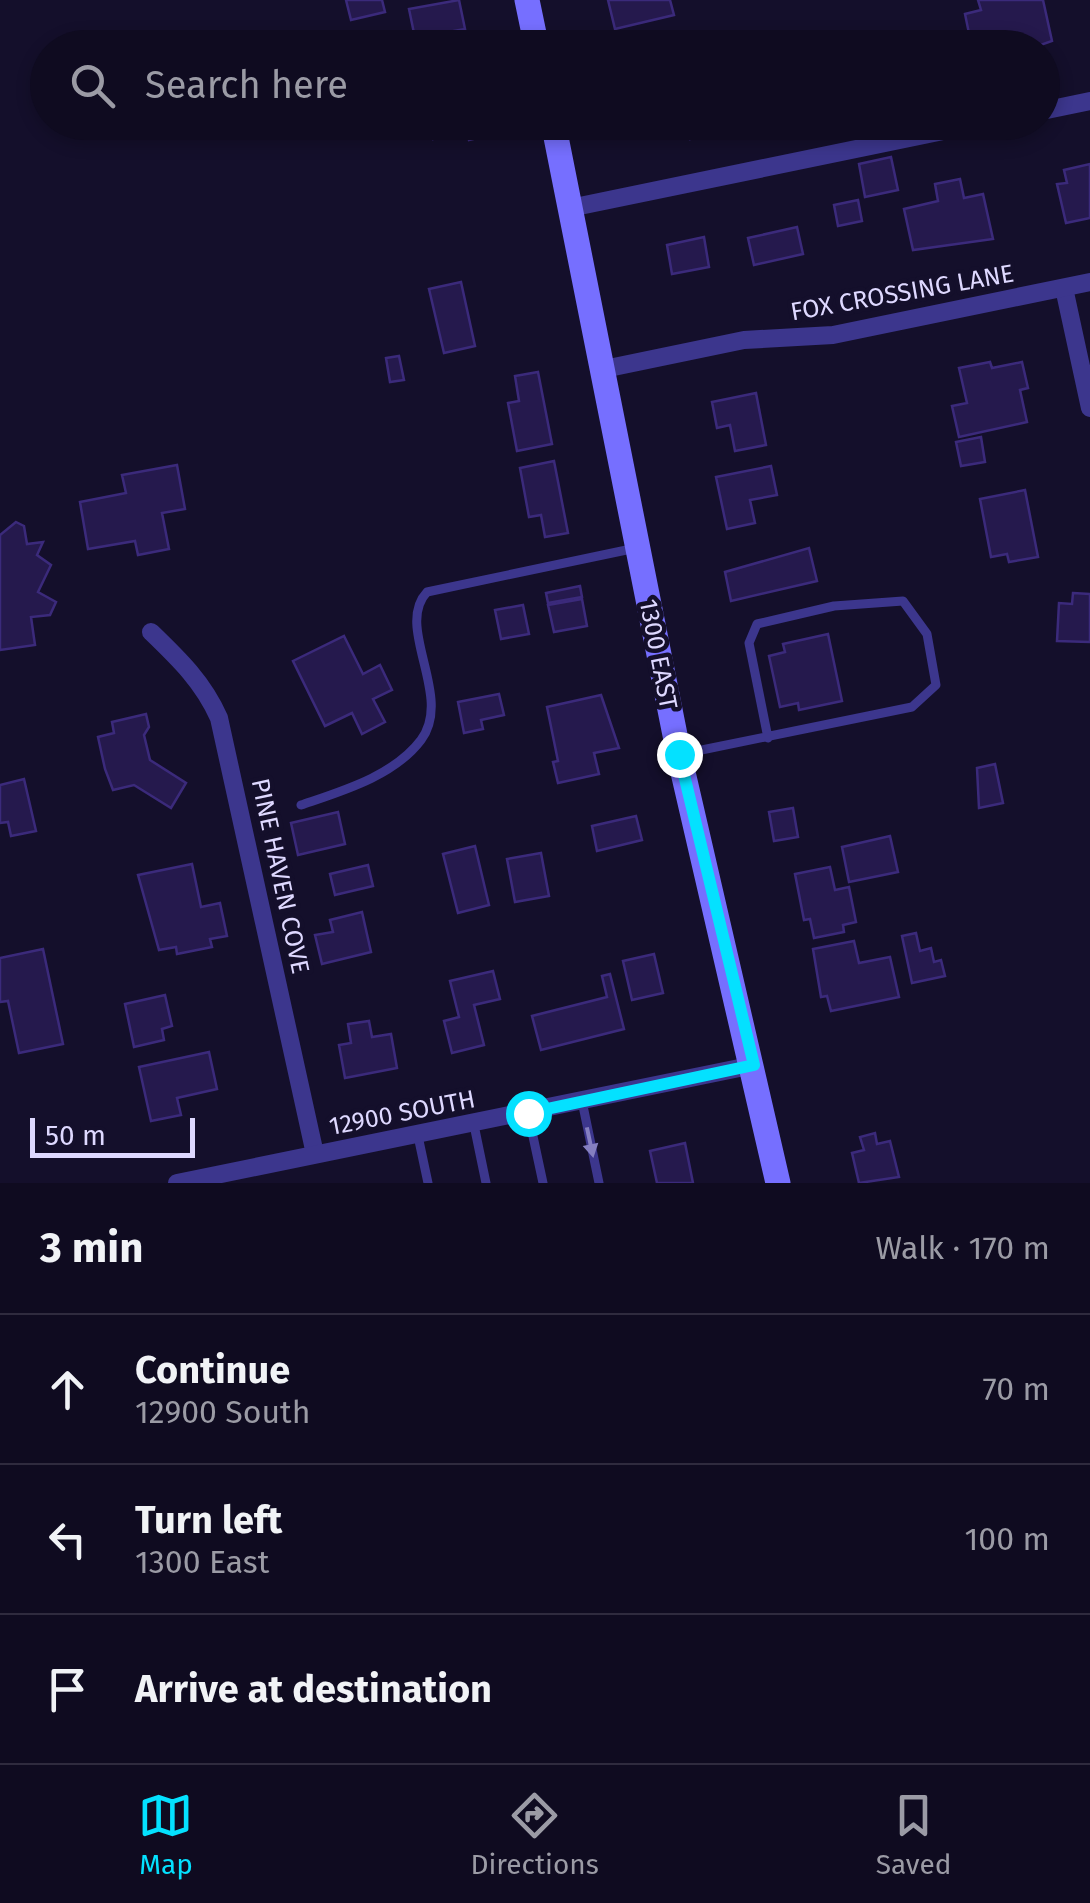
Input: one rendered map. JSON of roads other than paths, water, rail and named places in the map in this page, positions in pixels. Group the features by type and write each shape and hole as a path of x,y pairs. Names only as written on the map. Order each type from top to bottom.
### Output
{"main road":[{"path":"527,0 533,30"},
{"name":"1300 EAST","path":"557,140 679,754 754,1065 778,1183"}],"street":[{"path":"1060,107 1090,101"},
{"path":"570,208 900,140"},
{"name":"FOX CROSSING LANE","path":"604,370 744,340 833,335 1090,282"},
{"path":"1064,288 1090,408"},
{"name":"PINE HAVEN COVE","path":"151,632 207,691 219,718 315,1154"},
{"name":"12900 SOUTH","path":"176,1183 242,1176 315,1154 754,1065"}],"lane":[{"path":"300,805 351,788 385,770 423,738 431,704 416,614 428,592 638,547"},
{"path":"679,754 768,738 912,707 936,684 927,634 903,601 834,606 757,624 748,643 768,738"},
{"path":"582,1101 599,1183"},
{"path":"528,1113 543,1183"},
{"path":"474,1124 486,1183"},
{"path":"418,1136 428,1183"}]}
